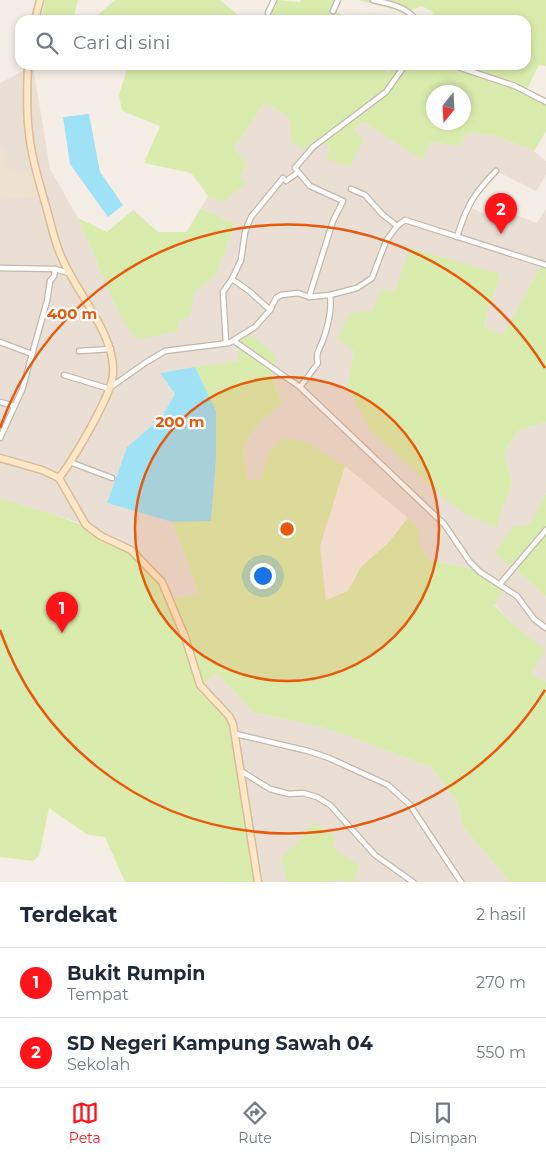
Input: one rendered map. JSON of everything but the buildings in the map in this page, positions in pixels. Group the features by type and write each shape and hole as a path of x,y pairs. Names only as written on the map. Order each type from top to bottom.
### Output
{"main road":[{"path":"36,15 40,0"},
{"path":"28,70 29,136 37,174 59,251 68,273 94,316 113,359 111,388 70,462 59,478"},
{"path":"0,458 42,470 59,478 86,525 101,536 131,550 162,582 185,637 200,685 229,716 236,734 258,882"}],"street":[{"path":"268,12 274,0"},
{"path":"333,11 338,0"},
{"path":"373,0 398,6 409,11 412,15"},
{"path":"309,297 333,221 342,201 310,186 297,173 295,168 313,147 386,92 401,70"},
{"path":"467,70 515,86 546,102"},
{"path":"457,237 468,206 478,190 496,171"},
{"path":"226,343 223,292 232,280 241,260 245,232 251,217 283,178 286,182 297,173"},
{"path":"351,189 365,195 382,214 397,226"},
{"path":"64,375 111,388 144,363 165,351 234,341 255,327 270,310 276,298 281,295 298,293 309,297 330,295 356,288 372,278 386,240 397,226 405,220 546,265"},
{"path":"0,268 55,269 68,273"},
{"path":"0,438 22,390 47,301 50,281 54,276 55,269"},
{"path":"232,280 249,291 270,310"},
{"path":"300,387 318,363 316,357 324,339 331,303 330,295"},
{"path":"234,341 300,387 444,524 470,562 480,572 516,596 534,619 546,628"},
{"path":"0,342 32,354"},
{"path":"79,351 110,349"},
{"path":"0,402 14,406"},
{"path":"70,462 112,478"},
{"path":"500,584 546,530"},
{"path":"236,734 308,751 329,758 388,785 410,805 461,882"},
{"path":"242,771 270,789 289,794 303,793 324,801 330,805 375,854 413,882"}],"shaded area":[{"path":"25,70 34,70 50,169 78,218 118,312 179,320 190,316 193,292 216,275 235,224 201,208 208,196 223,202 240,176 247,164 234,147 265,103 289,118 306,151 314,140 330,147 363,121 421,159 430,142 459,146 467,133 494,135 534,151 546,161 546,175 536,191 496,171 469,206 495,220 503,210 537,223 546,209 546,269 541,266 503,336 484,327 487,312 501,274 395,292 372,311 354,350 347,386 512,483 504,453 519,430 546,422 546,493 530,526 514,568 546,597 546,682 531,673 513,624 494,604 507,585 478,570 430,560 420,548 420,530 345,466 268,454 261,480 247,480 244,447 256,426 282,403 272,374 239,361 160,373 175,394 161,418 127,447 107,503 172,522 199,594 174,598 148,562 77,522 0,498 0,83"},
{"path":"0,146 9,152 3,166 23,173 34,171 39,197 0,199"},
{"path":"217,673 253,712 329,729 431,767 458,803 463,827 510,882 257,882 200,685"}],"green space":[{"path":"45,0 78,0 74,15 42,15"},
{"path":"115,0 220,0 238,15 98,15"},
{"path":"276,0 300,2 301,0 337,0 335,10 342,15 265,15"},
{"path":"359,0 546,0 546,66 539,65 526,91 546,102 546,131 534,151 494,135 467,133 460,146 430,142 422,160 363,121 354,130 363,140 350,167 326,159 330,147 314,140 306,151 292,142 289,118 265,103 234,147 247,164 240,176 246,183 223,202 208,196 191,173 144,163 160,126 122,111 119,95 127,70 384,70 389,73 391,70 531,70 531,15 433,15 433,12 422,6 404,13"},
{"path":"201,208 235,224 216,275 194,292 190,317 179,320 178,331 137,340 118,312 78,218 107,232 133,210 158,232 186,232"},
{"path":"410,248 501,274 487,312 484,327 503,335 541,266 546,269 546,422 519,430 504,453 512,483 496,528 466,514 446,500 371,431 347,386 354,350 337,339 350,313 372,311 381,289 395,292"},
{"path":"248,333 277,356 272,375 282,403 256,426 244,447 247,480 261,480 268,454 283,438 306,442 345,466 320,546 326,600 348,591 361,567 388,543 408,518 420,530 420,548 430,560 478,570 507,585 494,605 513,624 545,650 531,673 546,682 546,882 510,882 463,827 458,803 431,767 329,729 253,712 217,673 200,685 222,709 235,729 257,882 125,882 105,837 88,835 49,808 39,856 33,861 0,857 0,498 57,516 113,539 150,566 174,598 199,594 172,522 211,520 216,460 216,411 195,367 239,361 236,340"},
{"path":"546,493 546,597 494,553 514,526 530,525"},
{"path":"314,822 336,838 333,848 360,866 354,882 335,880 333,882 287,882 281,857 295,846"}],"water":[{"path":"89,114 100,172 123,205 108,217 70,164 63,117"},
{"path":"195,367 216,411 216,460 211,521 172,522 107,503 127,447 161,418 175,394 160,373"}],"place":[{"name":"SD Negeri Kampung Sawah 04","path":"501,234"},
{"name":"Bukit Rumpin","path":"62,633"}]}
